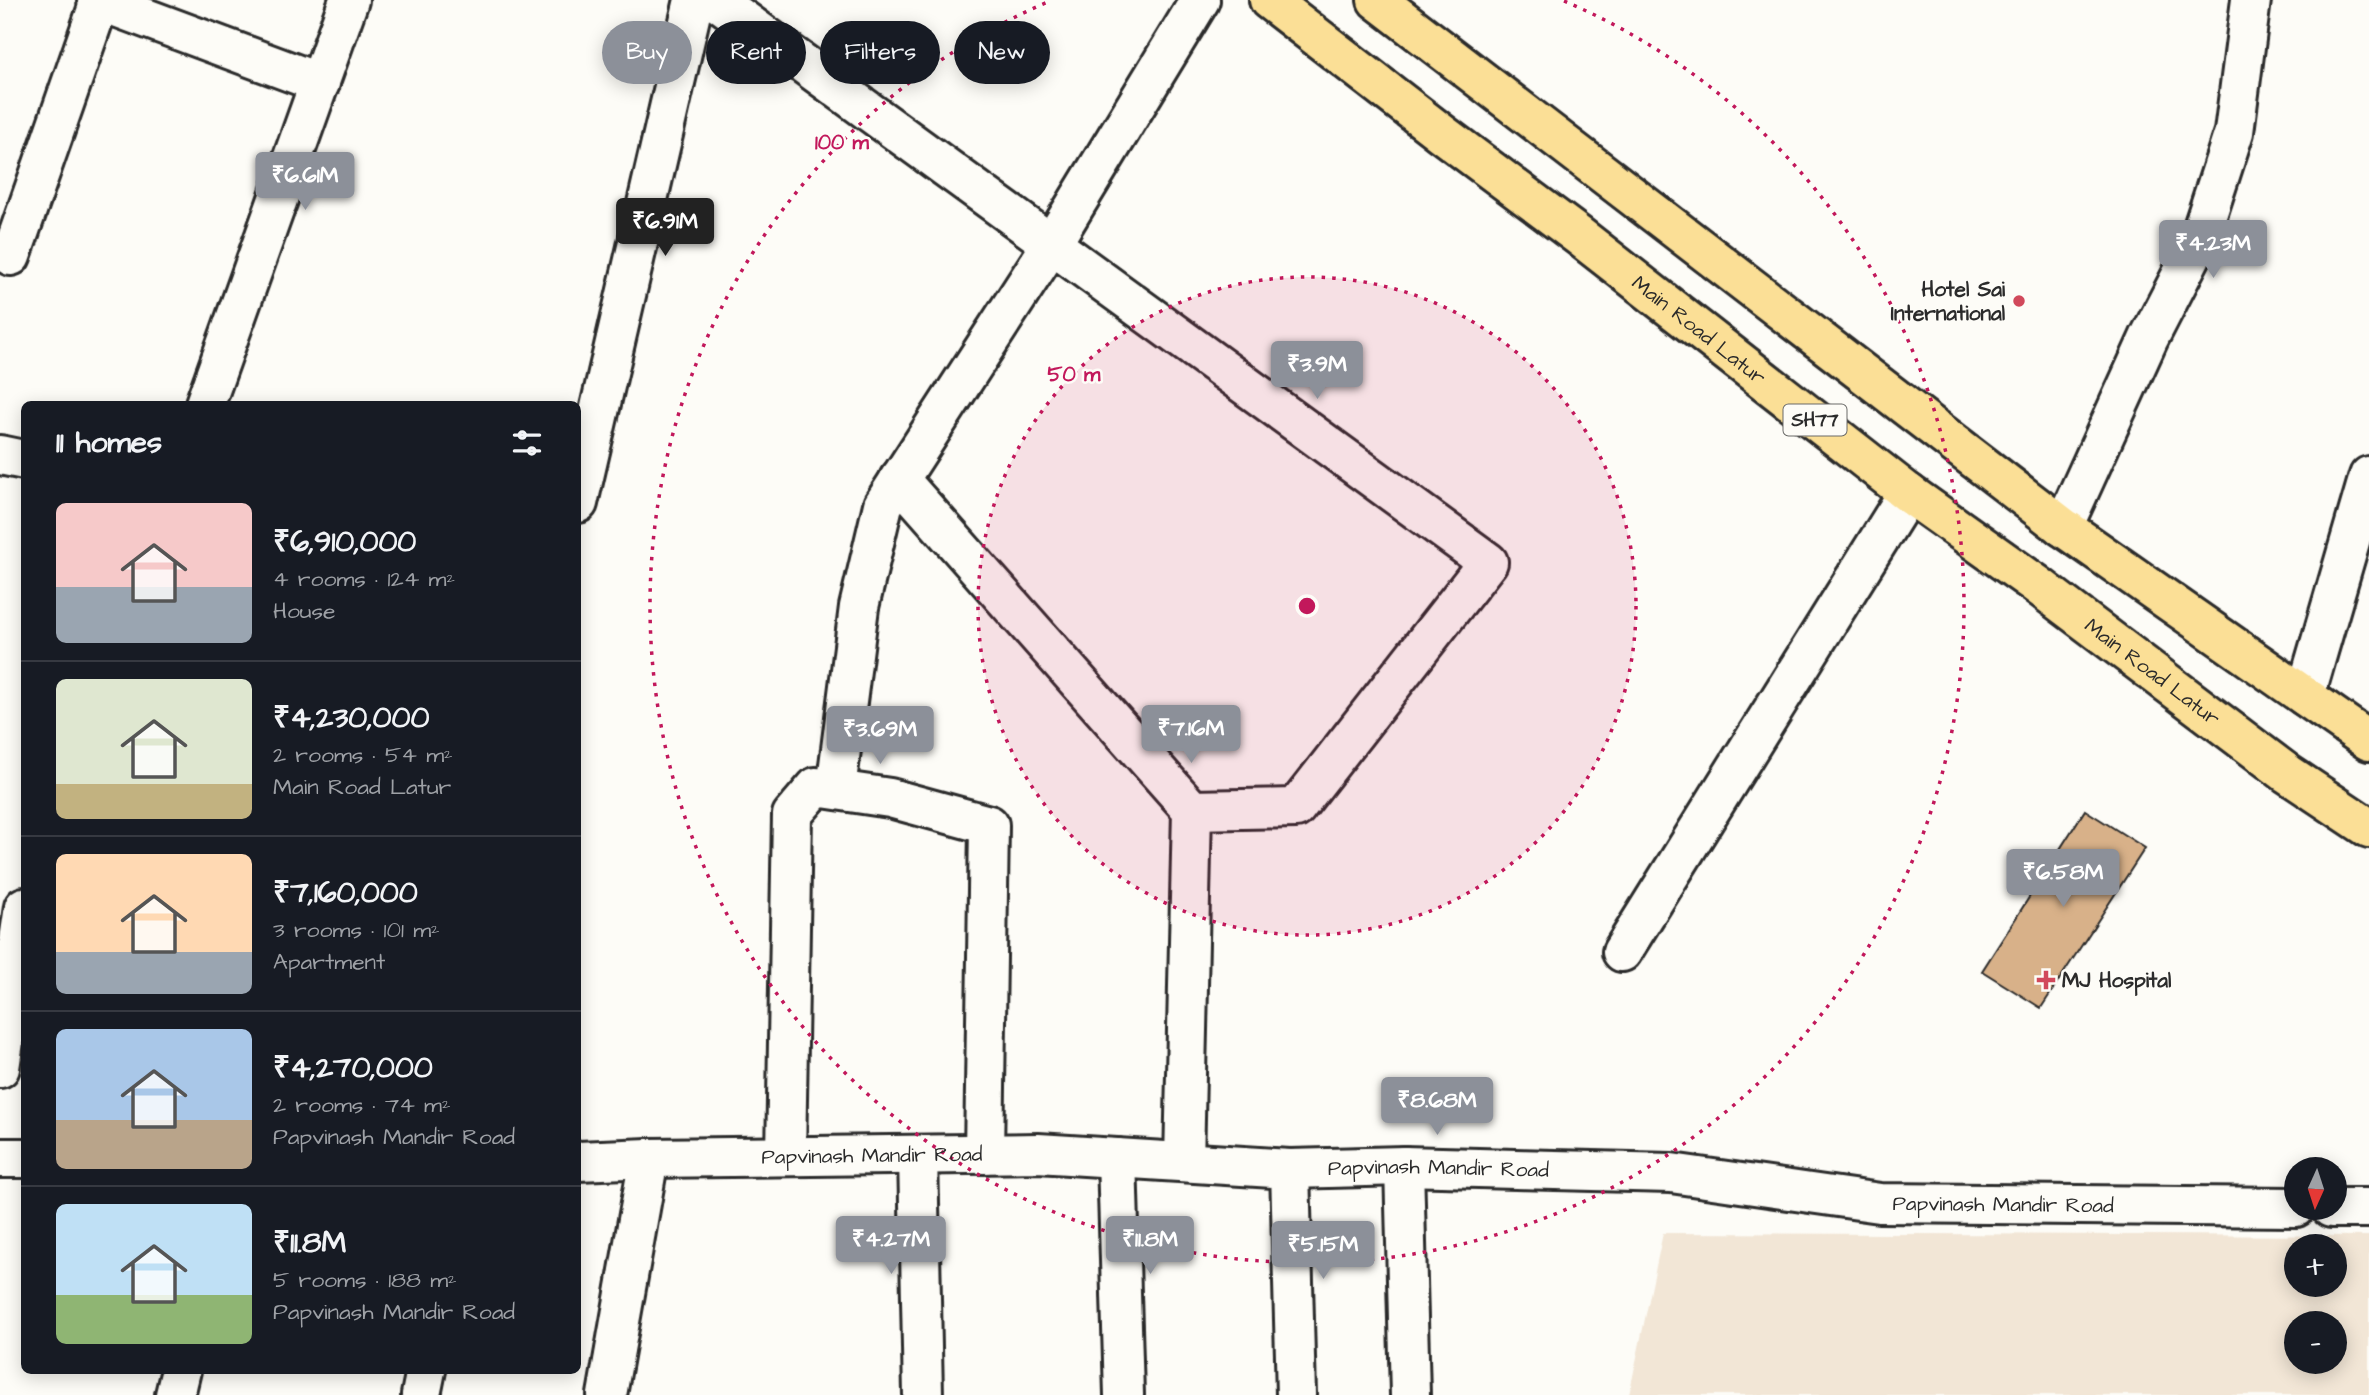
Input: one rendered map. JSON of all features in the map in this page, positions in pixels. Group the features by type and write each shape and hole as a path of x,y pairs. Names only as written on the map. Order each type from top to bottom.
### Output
{"main road":[{"name":"Main Road Latur","path":"1269,0 1579,236 1908,493 2036,584 2288,774 2369,828"},
{"path":"1377,0 2063,527 2369,741"}],"street":[{"path":"206,401 349,0"},
{"path":"581,490 694,0"},
{"path":"716,0 1488,562 1296,808 1192,810"},
{"path":"836,789 859,607 883,505 1051,245 1200,0"},
{"path":"2063,527 2149,338 2199,243 2234,132 2250,0"},
{"path":"11,256 98,1 320,83"},
{"path":"0,456 21,460"},
{"path":"2305,696 2369,476"},
{"path":"899,479 1192,810 1184,1162"},
{"path":"1622,952 1908,493"},
{"path":"786,1156 792,815 816,787 890,798 989,825 984,1154"},
{"path":"0,1068 21,927"},
{"name":"Papvinash Mandir Road","path":"581,1161 1038,1153 1290,1169 1404,1166 1671,1173 1880,1203 2284,1207"},
{"path":"918,1155 923,1395"},
{"path":"0,1158 21,1158"},
{"path":"607,1395 649,1158"},
{"path":"1117,1158 1124,1395"},
{"path":"1404,1166 1410,1395"},
{"path":"1290,1169 1296,1395"},
{"path":"2347,1208 2369,1208"},
{"path":"175,1395 180,1374"},
{"path":"421,1395 425,1374"}],"shaded area":[{"path":"1663,1233 2284,1236 2284,1297 2347,1297 2347,1236 2369,1236 2369,1395 1629,1395"}],"building":[{"path":"2085,810 2145,848 2041,1008 1982,971"}],"place":[{"name":"Hotel Sai International","path":"2019,301"},
{"name":"MJ Hospital","path":"2046,980"}]}
